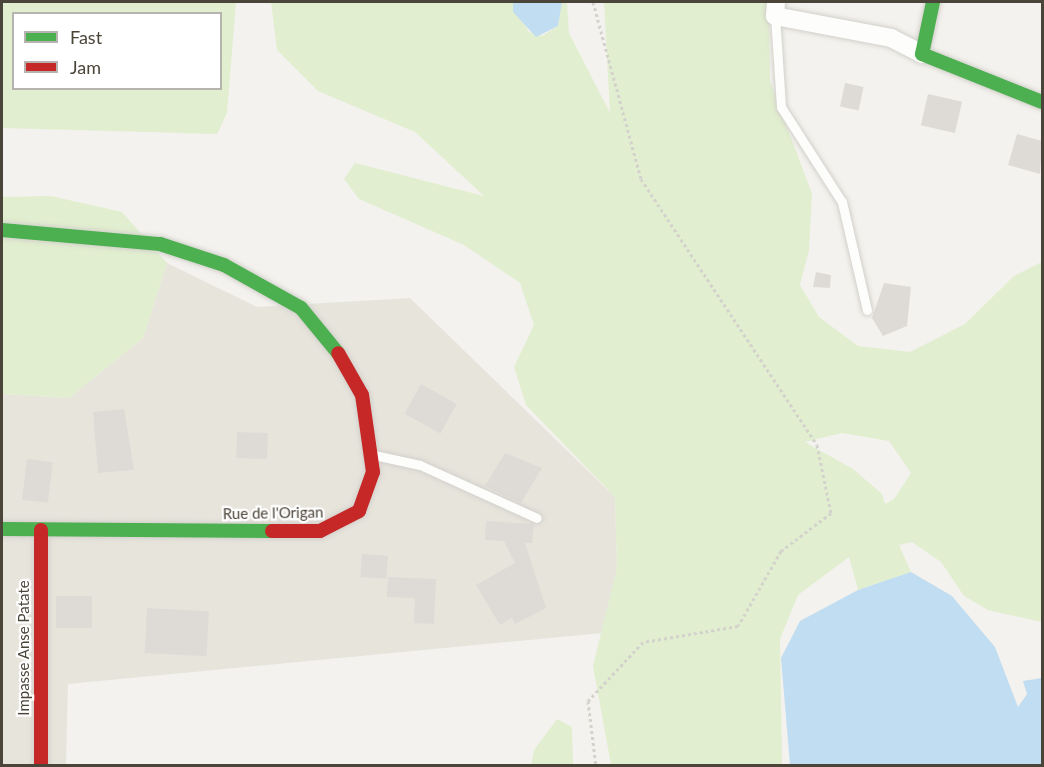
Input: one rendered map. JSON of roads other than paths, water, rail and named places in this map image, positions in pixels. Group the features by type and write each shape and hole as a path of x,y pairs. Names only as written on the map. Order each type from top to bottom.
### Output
{"street":[{"path":"922,54 933,2"},
{"path":"776,9 891,38 922,54 1042,102"},
{"name":"Rue de l'Origan","path":"2,230 133,238 190,253 265,286 301,309 344,359 368,412 373,472 363,505 320,531 2,529"},
{"name":"Impasse Anse Patate","path":"40,765 41,530"}],"lane":[{"path":"776,9 781,107 842,202 867,310"},
{"path":"372,454 420,465 537,518"}],"water":[{"path":"513,2 562,2 558,26 536,37 513,12"},
{"path":"911,572 952,596 995,647 1018,707 1027,694 1023,681 1042,678 1042,765 790,765 781,658 800,621 858,590"}]}
